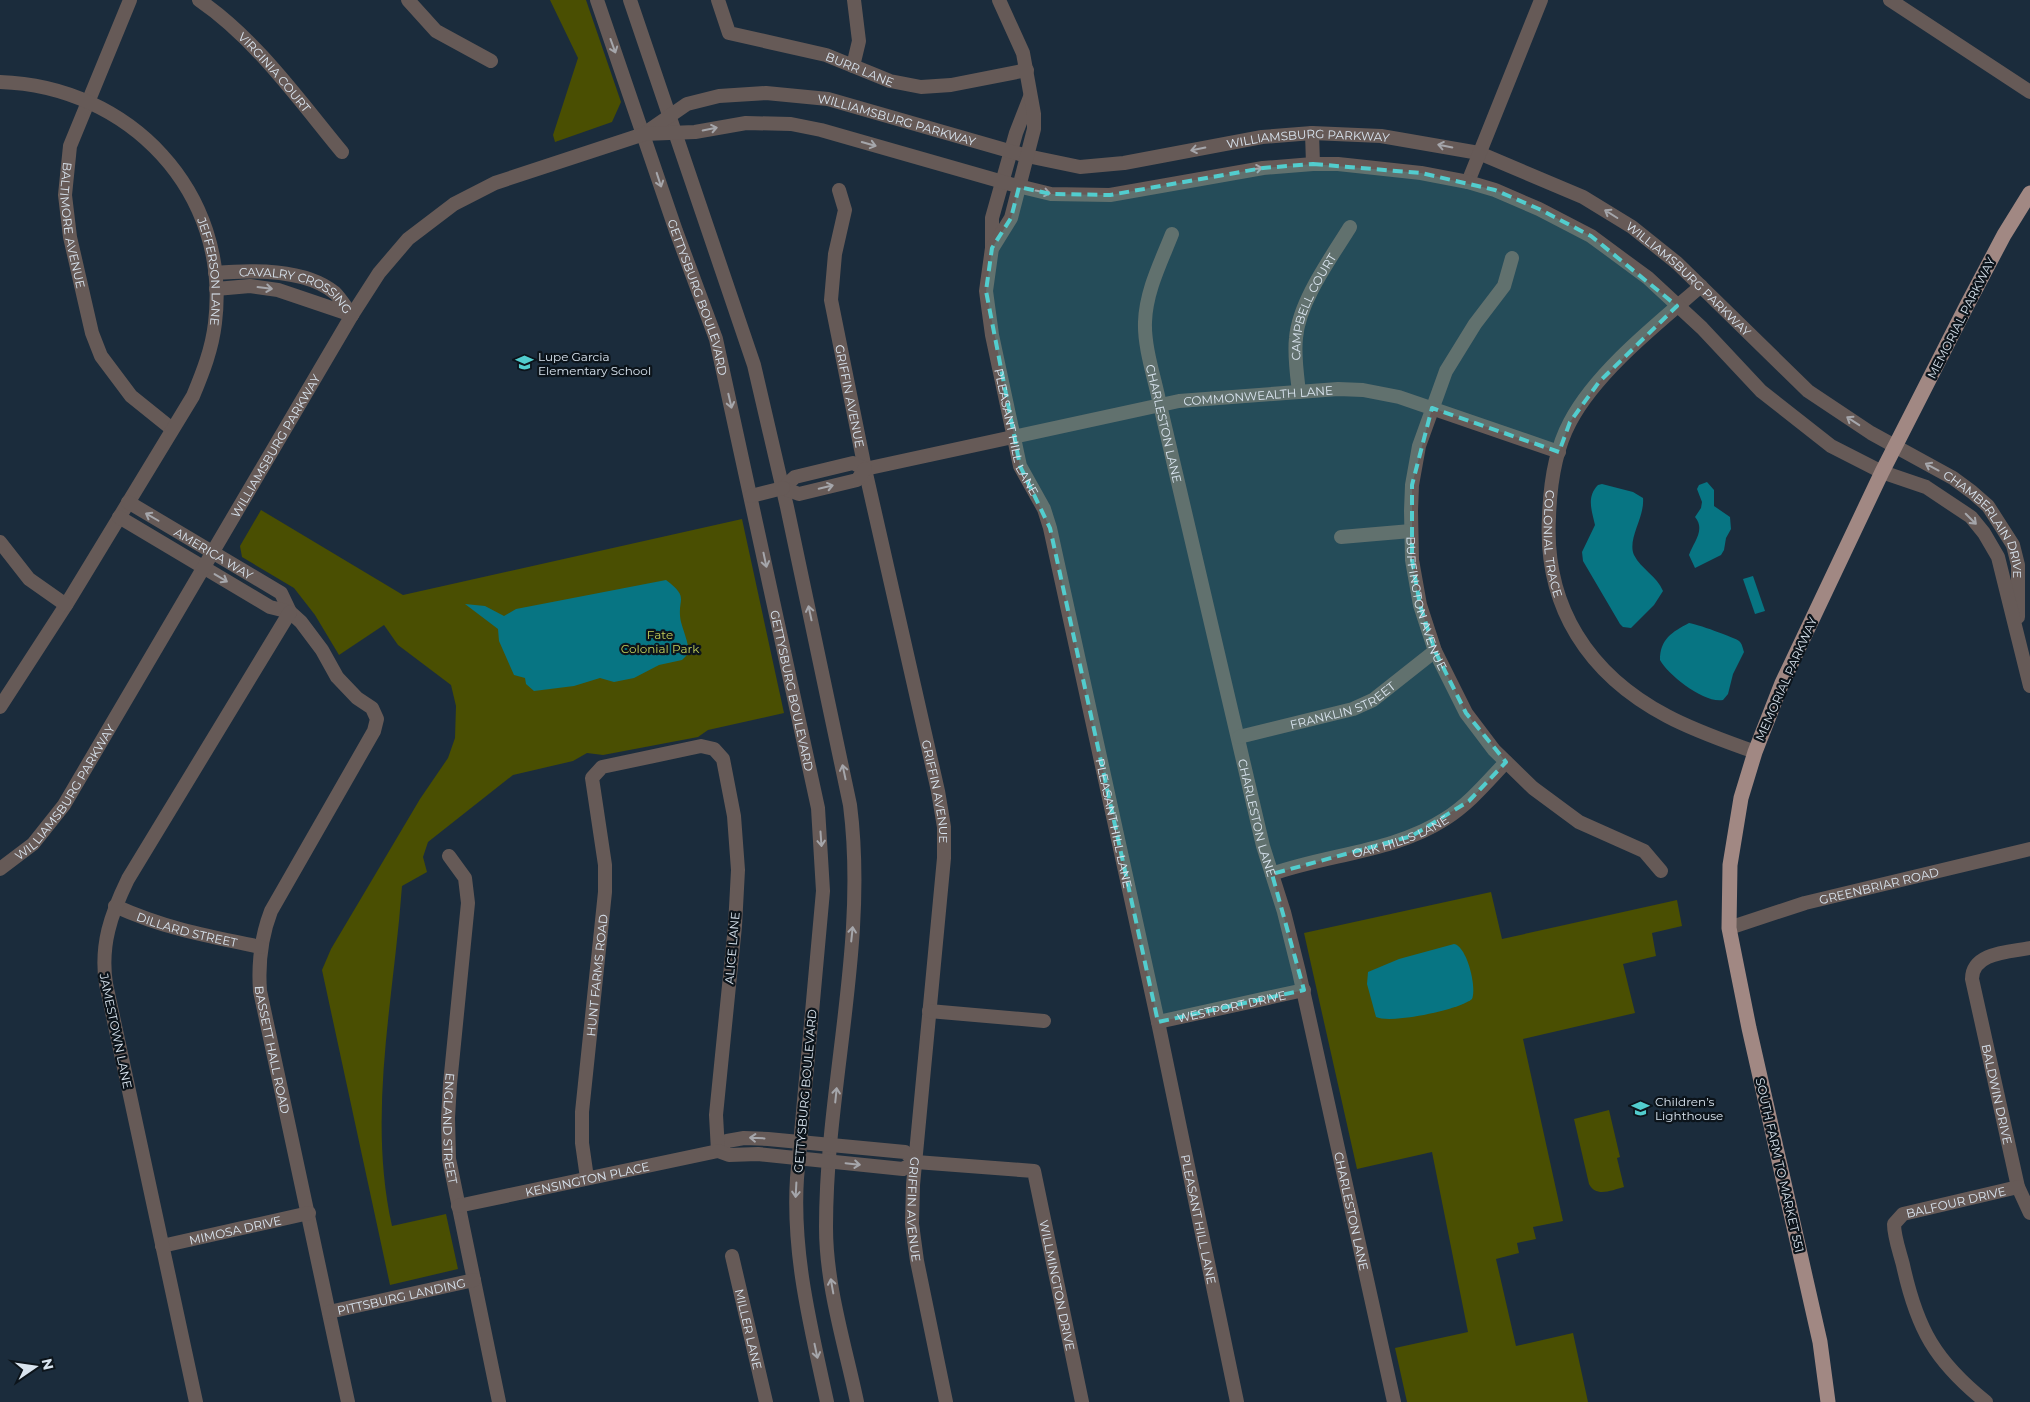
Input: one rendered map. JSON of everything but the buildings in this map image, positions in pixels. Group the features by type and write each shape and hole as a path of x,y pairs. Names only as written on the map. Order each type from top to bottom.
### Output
{"main road":[{"name":"MEMORIAL PARKWAY","path":"1729,928 1730,865 1741,798 1754,752 1782,683 1895,446 1966,307 2004,236 2030,193"},
{"name":"SOUTH FARM TO MARKET 551","path":"1729,928 1748,1028 1820,1342 1828,1402"}],"street":[{"name":"BALTIMORE AVENUE","path":"130,0 70,146 65,195 70,237 92,333 101,356 131,396 172,429"},
{"name":"VIRGINIA COURT","path":"199,0 220,15 278,74 342,152"},
{"path":"408,0 436,31 491,61"},
{"name":"GETTYSBURG BOULEVARD","path":"597,0 676,231 716,339 812,773 822,841 823,891 796,1194 798,1250 806,1301 827,1402"},
{"path":"630,0 754,365 783,488 847,784 854,843 854,908 829,1162 826,1245 836,1304 857,1402"},
{"name":"BURR LANE","path":"718,0 729,33 807,50 890,81 921,87 951,85 1027,70"},
{"path":"853,66 859,41 854,0"},
{"name":"PLEASANT HILL LANE","path":"992,248 1011,218 1034,130 1034,114 1027,70 1019,41 999,0"},
{"path":"1528,29 1534,0"},
{"path":"1468,182 1541,0"},
{"path":"1890,0 2030,92"},
{"name":"JEFFERSON LANE","path":"0,82 29,83 88,101 122,119 136,129 158,150 176,172 191,197 204,228 215,273 216,289 215,324 207,361 192,396 66,605 0,707"},
{"name":"WILLIAMSBURG PARKWAY","path":"0,869 33,844 64,805 352,315 394,255 423,226 454,204 496,183 644,134 687,104 719,96 766,93 798,95 845,104 1065,165 1095,167 1262,137 1312,133 1381,136 1479,153 1583,197 1632,227 1678,263 1770,356 1808,390 1871,433 1895,446"},
{"name":"PLEASANT HILL LANE","path":"1030,97 1010,151 992,218 992,248 986,291 1012,436 1020,466 1044,509 1050,528 1158,1022 1237,1402"},
{"name":"WILLIAMSBURG PARKWAY","path":"644,134 695,132 746,123 791,124 829,132 1019,187 1051,194 1110,195 1252,170 1313,164 1377,167 1468,182 1495,190 1591,236 1648,278 1761,391 1802,425 1831,446 1882,472"},
{"path":"1312,133 1313,164"},
{"name":"GRIFFIN AVENUE","path":"840,190 845,210 836,254 831,300 865,469 938,791 944,827 944,858 912,1224 926,1315 946,1402"},
{"name":"CAMPBELL COURT","path":"1299,392 1296,338 1301,316 1319,278 1350,227"},
{"name":"CHARLESTON LANE","path":"1172,234 1149,291 1145,322 1160,405 1263,846 1304,990 1394,1402"},
{"name":"BUFFINGTON AVENUE","path":"1512,258 1504,286 1475,324 1446,371 1419,446 1412,485 1412,560 1420,605 1435,651 1466,713 1494,750 1533,788 1579,822 1644,851 1660,871"},
{"name":"CAVALRY CROSSING","path":"215,273 254,270 302,278 335,294 352,315"},
{"name":"CAVALRY CROSSING","path":"216,289 250,286 278,290 352,315"},
{"name":"COLONIAL TRACE","path":"1700,286 1619,359 1599,382 1570,422 1559,452 1550,490 1548,530 1551,576 1562,608 1577,635 1606,673 1630,694 1692,728 1754,752"},
{"name":"COMMONWEALTH LANE","path":"751,496 783,488 795,477 853,463 865,469 1160,405 1299,392 1363,390 1399,396 1559,452"},
{"name":"CHAMBERLAIN DRIVE","path":"1895,446 1953,478 1972,492 1988,506 2002,525 2013,545 2018,565 2018,635"},
{"name":"CHAMBERLAIN DRIVE","path":"1882,472 1926,487 1951,502 1976,523 1998,557 2030,686"},
{"name":"AMERICA WAY","path":"128,502 281,593 290,612 322,650 336,676 358,698 372,708 377,719"},
{"name":"AMERICA WAY","path":"120,517 270,607 290,612"},
{"path":"1341,537 1412,531"},
{"path":"0,542 28,579 66,605"},
{"name":"JAMESTOWN LANE","path":"196,1402 104,970 104,944 115,906 128,879 290,612"},
{"name":"FRANKLIN STREET","path":"1239,737 1324,717 1374,700 1435,651"},
{"name":"BASSETT HALL ROAD","path":"348,1402 260,991 261,947 271,911 374,731 377,719"},
{"name":"ALICE LANE","path":"594,773 602,767 701,746 714,749 723,759 734,816 738,870 735,926 716,1115 718,1151"},
{"name":"OAK HILLS LANE","path":"1272,874 1297,865 1412,836 1445,819 1470,801 1506,762"},
{"name":"HUNT FARMS ROAD","path":"587,1178 582,1143 582,1112 605,892 602,843 592,783 594,773"},
{"name":"GREENBRIAR ROAD","path":"1729,928 1805,903 2030,848"},
{"name":"ENGLAND STREET","path":"449,856 465,878 468,903 448,1118 449,1159 500,1402"},
{"name":"DILLARD STREET","path":"115,906 151,922 179,931 261,947"},
{"name":"BALDWIN DRIVE","path":"2030,948 1982,958 1974,967 1972,973 2018,1187 2030,1213"},
{"name":"WESTPORT DRIVE","path":"1158,1022 1304,990"},
{"path":"930,1011 1044,1021"},
{"name":"KENSINGTON PLACE","path":"718,1151 727,1141 744,1138 831,1144 904,1152 916,1162"},
{"name":"KENSINGTON PLACE","path":"458,1206 718,1151 729,1155 758,1154 903,1169 916,1162 1034,1171"},
{"name":"WILLMINGTON DRIVE","path":"1034,1171 1082,1402"},
{"name":"BALFOUR DRIVE","path":"1986,1402 1966,1386 1942,1362 1922,1330 1910,1295 1894,1224 1903,1214 2018,1187"},
{"name":"MIMOSA DRIVE","path":"162,1246 309,1214"},
{"name":"MILLER LANE","path":"732,1256 766,1402"},
{"name":"PITTSBURG LANDING","path":"329,1312 474,1280"}],"highlighted area":[{"path":"1313,164 1421,173 1495,190 1539,209 1591,236 1677,306 1599,382 1570,422 1559,452 1432,408 1412,485 1412,560 1420,605 1435,651 1466,713 1506,762 1469,801 1412,836 1272,874 1304,990 1158,1022 1050,528 1020,466 986,291 992,248 1011,218 1019,187 1051,194 1110,195 1263,168"}],"green space":[{"path":"550,0 586,0 621,102 612,122 555,142 553,135 578,58"},
{"name":"Fate Colonial Park","path":"261,510 403,595 742,519 784,713 708,730 698,737 603,755 587,753 573,761 513,775 428,842 423,857 427,872 402,886 382,1099 385,1184 392,1226 446,1214 458,1269 390,1285 322,970 331,949 420,799 448,758 455,738 456,706 451,685 398,645 384,625 339,655 315,615 294,588 242,557 240,546"},
{"path":"1491,892 1502,939 1677,900 1682,926 1652,933 1656,956 1623,964 1635,1013 1523,1039 1563,1221 1533,1227 1536,1239 1517,1243 1519,1253 1496,1259 1516,1346 1573,1333 1588,1402 1407,1402 1395,1348 1468,1332 1432,1152 1357,1169 1304,933"},
{"path":"1609,1110 1620,1157 1617,1158 1624,1187 1600,1192 1596,1191 1589,1184 1574,1119"}],"water":[{"path":"1707,482 1714,490 1714,506 1730,517 1731,529 1721,555 1695,568 1689,555 1699,532 1698,522 1695,517 1701,508 1702,502 1697,489 1699,485"},
{"path":"1602,484 1633,492 1643,498 1632,549 1637,560 1657,581 1663,591 1654,605 1631,628 1623,627 1620,624 1583,561 1582,552 1595,525 1591,509 1592,494 1598,485"},
{"path":"1753,576 1765,611 1755,614 1743,579"},
{"path":"666,580 674,586 680,595 681,622 689,653 682,660 659,665 634,678 614,682 600,678 574,686 534,691 526,684 525,678 514,675 499,641 498,629 465,604 485,606 504,616 516,609"},
{"path":"1689,623 1731,637 1742,645 1744,652 1733,674 1728,694 1723,700 1707,698 1697,693 1671,673 1660,660 1662,647 1668,637"},
{"path":"1454,944 1459,946 1463,952 1470,968 1473,986 1472,999 1454,1007 1425,1015 1396,1019 1376,1017 1367,984 1368,972 1399,959"}],"place":[{"name":"Lupe Garcia Elementary School","path":"524,363"},
{"name":"Children’s Lighthouse","path":"1641,1108"}]}
